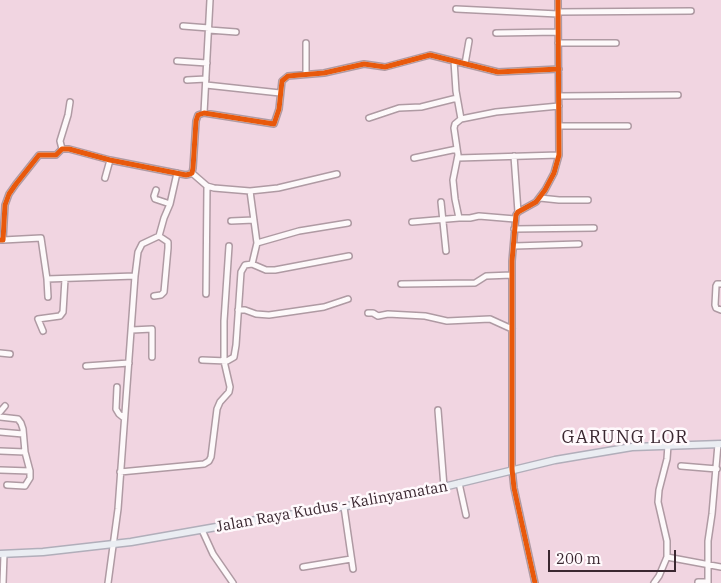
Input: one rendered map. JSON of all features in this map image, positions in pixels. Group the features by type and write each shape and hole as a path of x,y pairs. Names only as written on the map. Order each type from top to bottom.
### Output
{"main road":[{"name":"Jalan Raya Kudus - Kalinyamatan","path":"2,554 113,545 344,507 407,496 512,469 632,447 719,444"}],"street":[{"path":"204,113 210,0"},
{"path":"518,212 531,206 540,198 551,182 559,155 558,0"},
{"path":"456,9 558,13 692,11"},
{"path":"183,26 236,32"},
{"path":"496,33 558,32"},
{"path":"465,64 469,41"},
{"path":"306,43 306,74"},
{"path":"558,43 616,43"},
{"path":"192,173 196,120 199,114 204,113 273,124 279,109 280,93 284,78 288,76 333,72 364,64 385,67 425,55 436,55 498,72 559,69"},
{"path":"176,61 207,63"},
{"path":"454,61 461,119"},
{"path":"187,80 206,79"},
{"path":"206,86 280,93"},
{"path":"559,96 678,95"},
{"path":"369,118 399,108 421,107 457,98"},
{"path":"62,149 60,141 70,102"},
{"path":"459,218 453,180 458,158 454,138 454,124 461,119 496,112 559,106"},
{"path":"559,126 628,126"},
{"path":"48,297 42,238 1,240 5,205 16,184 38,156 56,156 62,149 69,148 110,160 186,175 192,173"},
{"path":"414,158 457,149"},
{"path":"458,158 559,155"},
{"path":"514,156 518,212 514,229 512,275 512,469 514,488 535,583"},
{"path":"105,178 110,160"},
{"path":"159,236 162,221 170,204 177,173"},
{"path":"192,173 207,186 224,190 250,191 278,188 337,174"},
{"path":"206,294 207,186"},
{"path":"156,190 155,199 170,204"},
{"path":"250,191 257,243 252,264"},
{"path":"540,198 588,200"},
{"path":"441,202 446,251"},
{"path":"412,222 479,216 515,219"},
{"path":"231,222 254,220"},
{"path":"257,243 299,232 348,223"},
{"path":"514,229 594,228"},
{"path":"108,583 120,472 132,330 134,276 140,246 159,236"},
{"path":"154,296 164,292 168,248 168,242 159,236"},
{"path":"514,246 579,244"},
{"path":"120,472 204,464 209,461 213,445 217,409 220,402 229,392 230,387 224,360 224,321 229,246"},
{"path":"202,360 231,360 235,353 241,272 245,265 252,264 266,270 275,270 349,256"},
{"path":"402,284 474,283 484,276 512,275"},
{"path":"47,279 65,280 134,276"},
{"path":"43,330 38,319 60,316 63,312 65,280"},
{"path":"721,284 716,286 716,308 721,310"},
{"path":"238,310 245,310 264,316 324,307 348,299"},
{"path":"368,313 378,316 386,314 413,315 447,321 490,319 512,329"},
{"path":"132,330 152,329 152,357"},
{"path":"0,353 10,354"},
{"path":"86,366 129,363"},
{"path":"117,387 116,409 124,418"},
{"path":"0,412 4,406"},
{"path":"438,410 444,487"},
{"path":"0,417 18,419 23,429 25,452 30,471 30,478 25,486 7,485"},
{"path":"0,432 24,434"},
{"path":"698,582 708,583 708,541 719,444"},
{"path":"654,583 667,557 668,540 658,502 668,445"},
{"path":"0,451 25,452"},
{"path":"681,466 716,469"},
{"path":"0,470 30,471"},
{"path":"459,483 466,515"},
{"path":"714,491 721,492"},
{"path":"344,507 353,569"},
{"path":"202,530 213,554 233,583"},
{"path":"2,554 3,583"},
{"path":"667,557 721,567"},
{"path":"303,567 352,559"}],"cycle path":[{"path":"535,583 514,488 512,469 512,261 516,215 536,202 545,190 554,173 559,155 558,0"},
{"path":"0,240 3,240 5,205 9,194 39,155 56,155 62,149 69,149 110,160 186,175 190,174 193,168 198,115 204,113 274,124 279,109 282,81 288,76 324,73 364,64 385,67 430,55 498,72 559,69"}],"district":[{"name":"GARUNG LOR","path":"625,438"}]}
